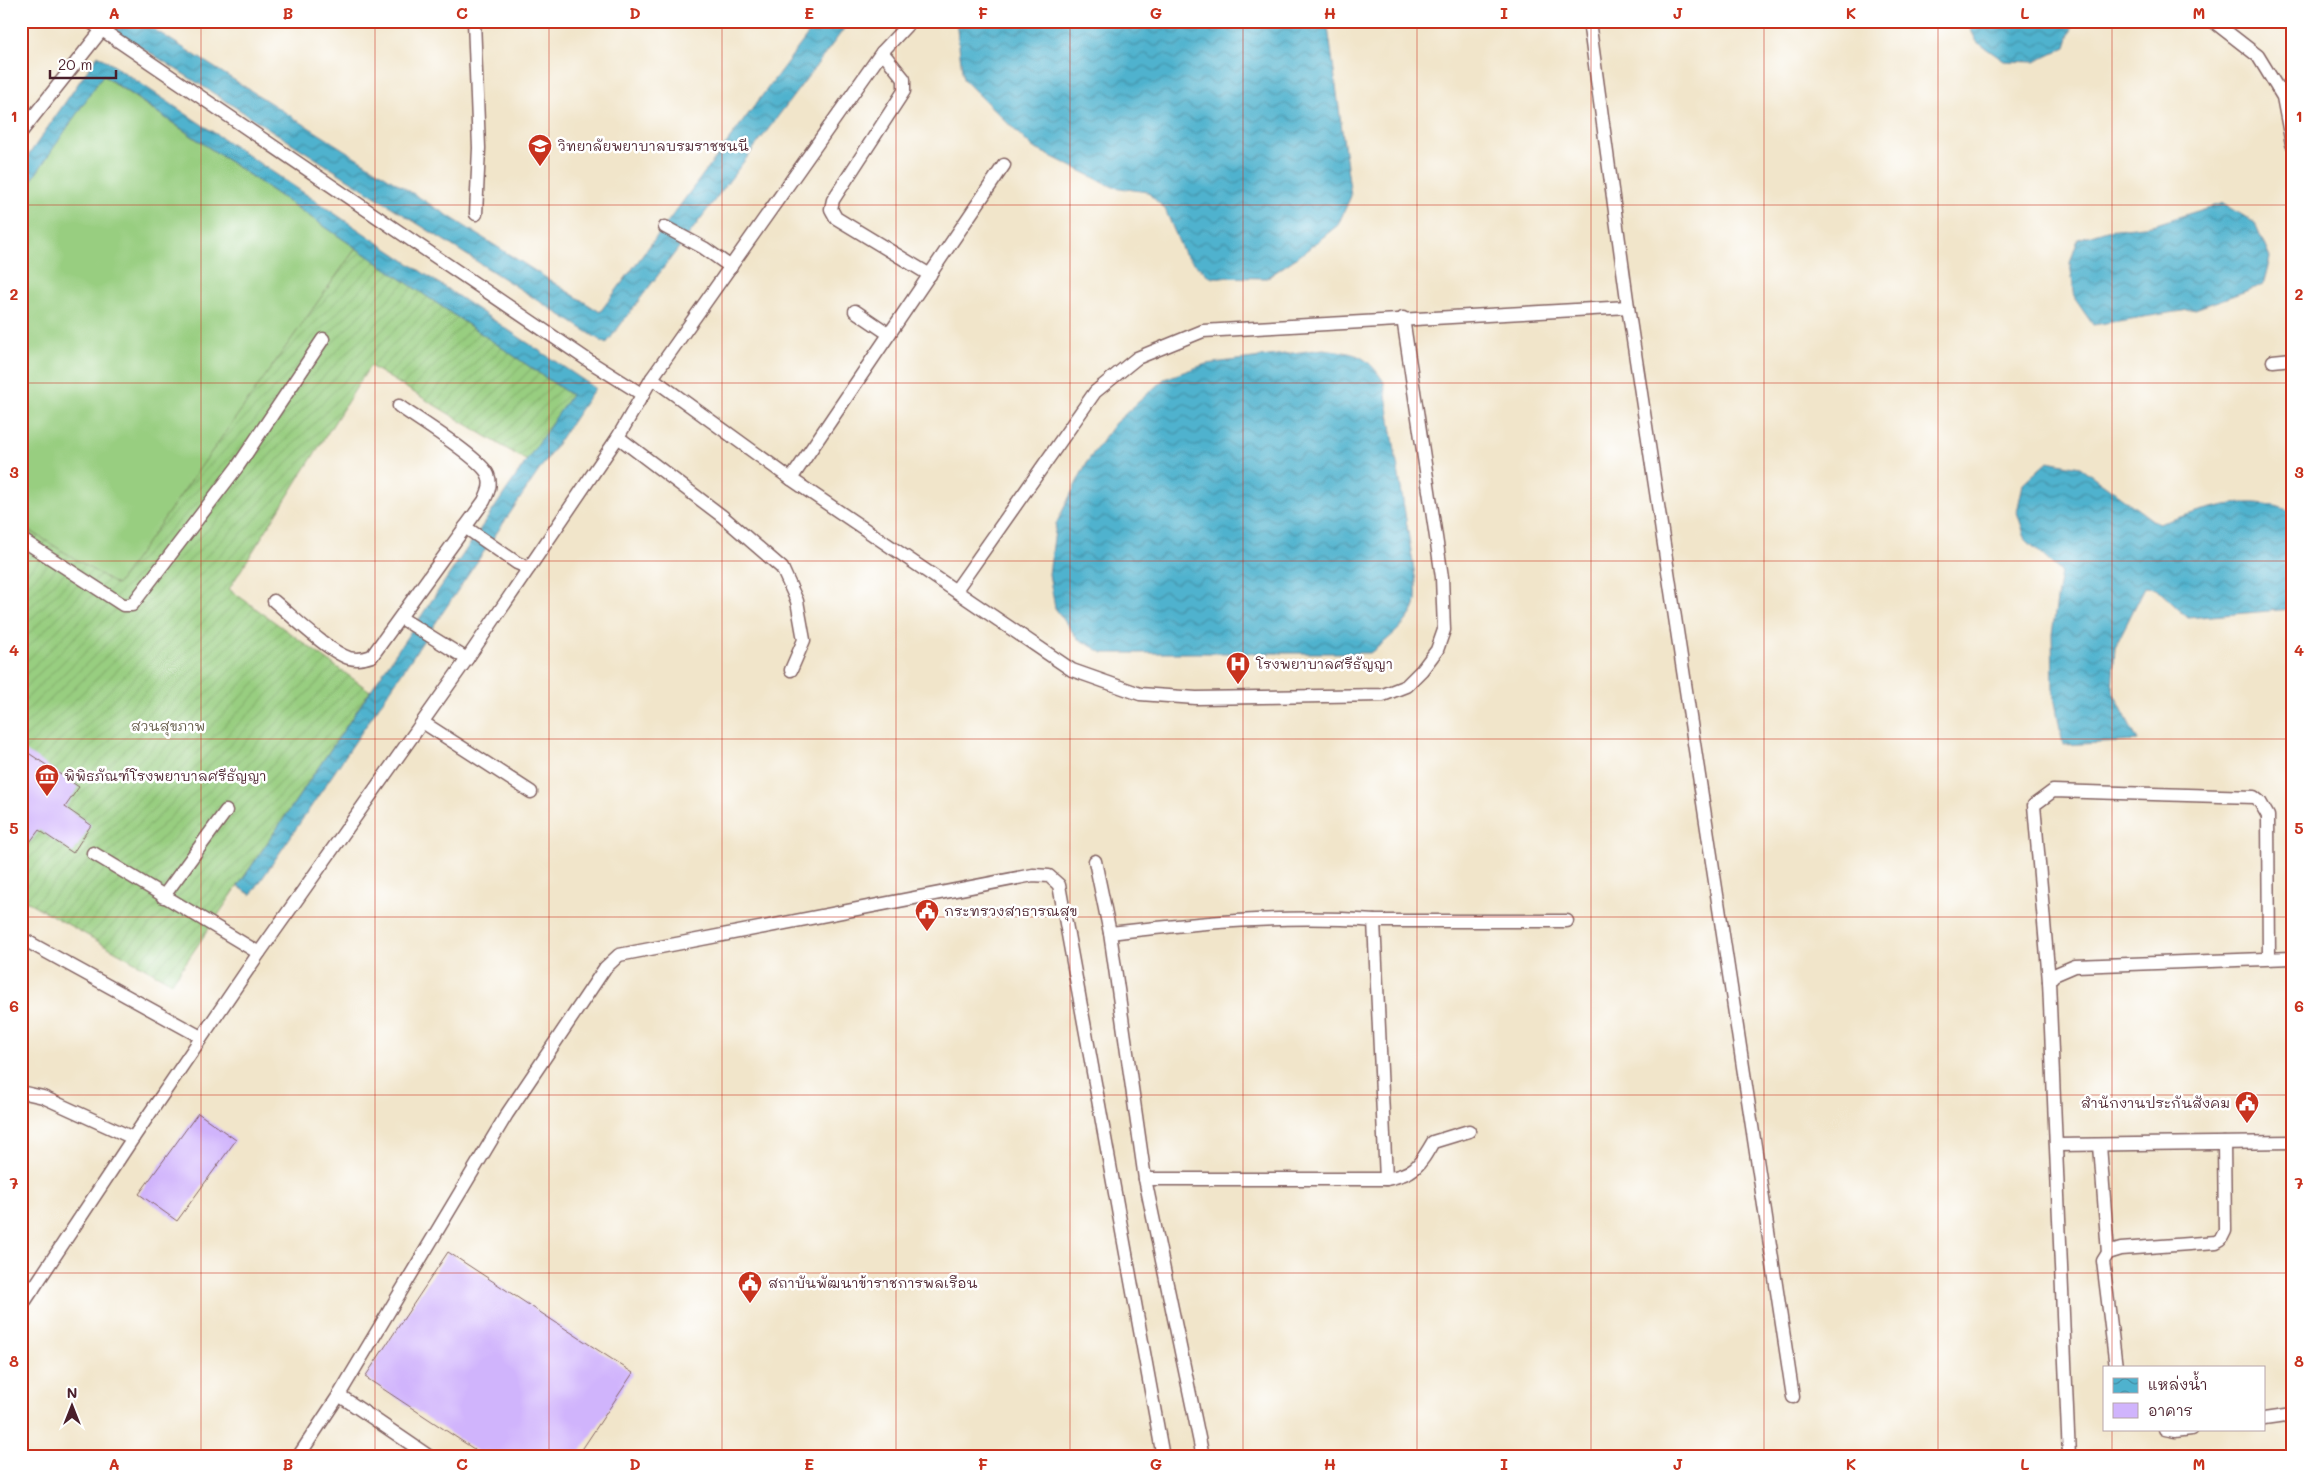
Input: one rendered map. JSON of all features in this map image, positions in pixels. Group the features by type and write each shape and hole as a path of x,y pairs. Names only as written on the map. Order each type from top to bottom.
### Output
{"lane":[{"path":"89,21 106,26 592,363 643,395"},
{"path":"474,21 479,148 476,214"},
{"path":"21,1307 201,1037 259,953 424,724 618,437 652,378 726,264 882,52 911,21"},
{"path":"1589,21 1628,307 1793,1397"},
{"path":"2213,21 2258,56 2283,97 2292,144"},
{"path":"21,132 106,26"},
{"path":"882,52 904,80 904,91 832,200 832,209 836,218 930,275"},
{"path":"791,479 1004,165"},
{"path":"665,228 704,248 726,264"},
{"path":"956,590 1095,392 1137,358 1203,332 1403,318 1628,307"},
{"path":"854,312 889,334"},
{"path":"652,378 791,479 1072,670 1140,694 1196,698 1382,695 1406,686 1422,670 1437,650 1444,630 1442,577 1403,318"},
{"path":"21,539 123,605 132,604 238,466 323,339"},
{"path":"2273,361 2292,359"},
{"path":"274,601 336,652 349,658 362,660 372,656 405,621 468,530 490,488 487,472 479,464 399,406"},
{"path":"618,437 722,516 782,568 797,600 804,640 791,670"},
{"path":"468,530 529,568"},
{"path":"405,621 467,660"},
{"path":"424,724 531,792"},
{"path":"2070,1457 2049,980 2034,805 2053,792 2254,797 2260,802 2268,816 2269,958"},
{"path":"163,897 226,811"},
{"path":"93,853 163,897 259,953"},
{"path":"1095,861 1110,932 1145,1179 1202,1457"},
{"path":"298,1457 339,1395 507,1114 605,968 619,955 1032,875 1049,876 1059,885 1162,1457"},
{"path":"1110,932 1226,920 1337,918 1374,921 1567,921"},
{"path":"1374,921 1386,1179"},
{"path":"21,938 201,1037"},
{"path":"2049,980 2054,975 2075,966 2292,958"},
{"path":"21,1092 43,1096 133,1138"},
{"path":"1145,1179 1386,1179 1404,1176 1419,1167 1433,1142 1469,1131"},
{"path":"2057,1145 2292,1142"},
{"path":"2116,1366 2103,1260 2108,1253 2121,1248 2216,1242 2221,1239 2225,1232 2224,1143"},
{"path":"2100,1144 2108,1253"},
{"path":"21,1282 33,1289"},
{"path":"339,1395 430,1457"},
{"path":"2266,1419 2292,1415"},
{"path":"2168,1430 2175,1432 2186,1430"}],"green space":[{"path":"102,75 356,248 117,586 21,525 21,196"},
{"name":"สวนสุขภาพ","path":"356,248 571,395 527,461 370,366 229,589 370,691 172,983 21,898 21,525 117,585"}],"water":[{"path":"118,21 141,21 600,312 818,21 850,21 606,344 113,29"},
{"path":"956,21 1325,21 1328,27 1351,196 1338,225 1302,254 1267,278 1210,277 1184,254 1165,209 1147,192 1113,187 1032,147 963,79"},
{"path":"1966,21 2074,21 2066,47 2035,62 2004,61 1977,42"},
{"path":"98,55 595,388 251,895 238,886 571,395 103,75 21,196 21,166"},
{"path":"2223,203 2255,223 2270,258 2263,285 2195,309 2093,325 2075,299 2070,263 2078,239 2107,230 2153,225"},
{"path":"1324,349 1359,356 1371,365 1384,382 1416,582 1415,606 1408,619 1370,653 1103,653 1077,638 1055,608 1049,574 1056,524 1087,462 1114,424 1164,379 1206,364"},
{"path":"2048,461 2080,467 2158,524 2208,509 2242,503 2259,503 2292,512 2292,609 2188,618 2156,588 2145,587 2115,647 2112,690 2138,741 2063,745 2053,691 2052,634 2061,572 2026,540 2017,512 2023,484"}],"building":[{"name":"พิพิธภัณฑ์โรงพยาบาลศรีธัญญา","path":"21,748 79,787 65,807 91,825 73,853 39,830 30,842 21,836"},
{"path":"198,1113 236,1140 177,1221 139,1194"},
{"path":"448,1252 633,1373 577,1457 486,1457 365,1377"}],"place":[{"name":"วิทยาลัยพยาบาลบรมราชชนนี","path":"540,167"},
{"name":"โรงพยาบาลศรีธัญญา","path":"1238,685"},
{"name":"พิพิธภัณฑ์โรงพยาบาลศรีธัญญา","path":"47,797"},
{"name":"กระทรวงสาธารณสุข","path":"927,932"},
{"name":"สำนักงานประกันสังคม","path":"2247,1124"},
{"name":"สถาบันพัฒนาข้าราชการพลเรือน","path":"750,1304"}]}
